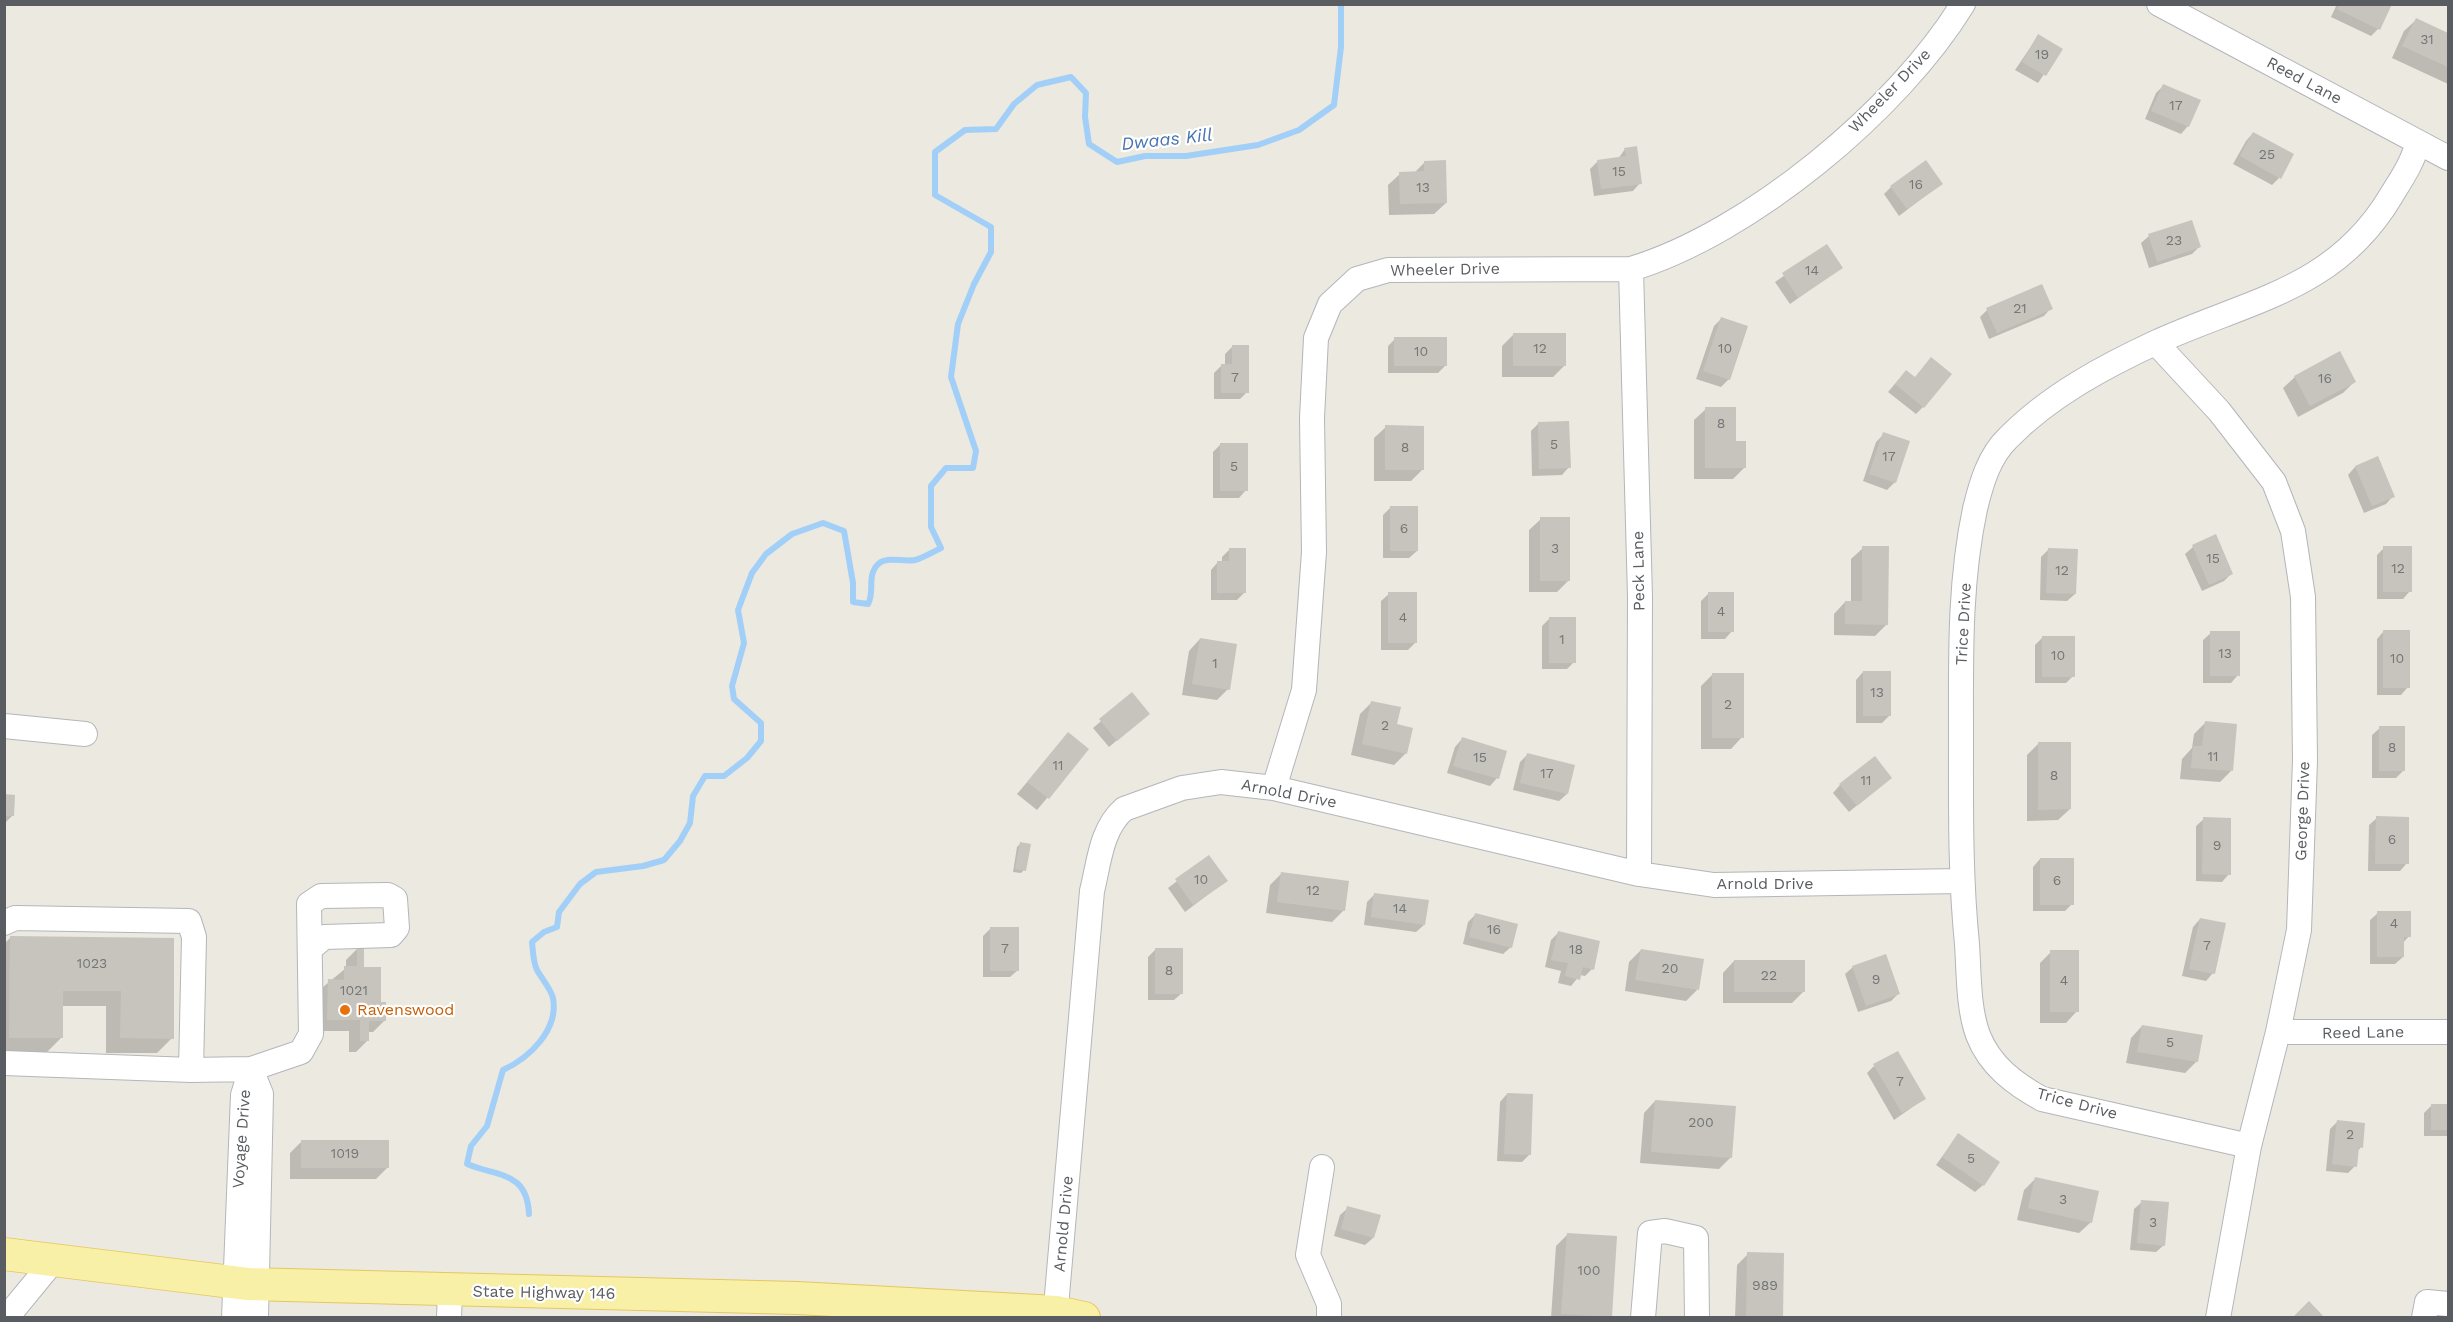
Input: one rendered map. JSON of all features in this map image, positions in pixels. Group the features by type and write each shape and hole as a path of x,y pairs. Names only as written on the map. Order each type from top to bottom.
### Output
{"main road":[{"name":"State Highway 146","path":"4,1254 246,1284 449,1304 797,1298 1065,1316"}],"street":[{"name":"Wheeler Drive","path":"1274,788 1304,690 1314,552 1312,418 1316,338 1330,303 1357,279 1388,270 1631,268 1666,258 1724,230 1794,180 1862,123 1905,80 1944,34 1963,4"},
{"name":"Reed Lane","path":"2159,4 2448,158"},
{"name":"Trice Drive","path":"2249,1146 2042,1098 2015,1084 1992,1060 1978,1034 1972,1003 1961,881 1961,618 1975,509 1988,466 2006,439 2054,398 2156,343 2270,297 2332,265 2375,224 2414,158 2418,142"},
{"name":"Peck Lane","path":"1631,268 1640,597 1639,874"},
{"name":"George Drive","path":"2156,343 2219,411 2274,482 2293,531 2303,597 2305,760 2299,930 2278,1032 2249,1146 2218,1317"},
{"path":"4,726 85,734"},
{"name":"Arnold Drive","path":"1065,1316 1092,891 1106,834 1116,815 1124,809 1182,788 1221,782 1274,788 1639,874 1714,885 1961,881"},
{"path":"4,923 15,918 189,921 194,937 191,1070"},
{"path":"4,1063 191,1070 251,1069 302,1052 311,1034 311,948"},
{"name":"Reed Lane","path":"2278,1032 2448,1032"},
{"name":"Voyage Drive","path":"246,1284 243,1095 251,1069"},
{"path":"1322,1167 1308,1255 1329,1304 1329,1317"},
{"path":"1643,1317 1650,1233 1665,1231 1696,1238 1696,1317"},
{"path":"7,1313 54,1260"},
{"path":"234,1317 246,1284"},
{"path":"246,1284 255,1317"},
{"path":"2424,1317 2427,1302 2448,1304"}],"building":[{"path":"2340,4 2392,4 2380,30 2337,9"},
{"path":"2416,18 2448,33 2448,67 2402,46"},
{"path":"2038,34 2063,49 2046,76 2022,62"},
{"path":"2163,84 2201,100 2189,127 2151,111"},
{"path":"2253,132 2294,154 2281,179 2240,156"},
{"path":"1637,146 1642,184 1601,189 1597,160 1626,156 1624,148"},
{"path":"1446,160 1447,203 1400,204 1399,172 1424,171 1424,161"},
{"path":"1926,160 1943,184 1907,209 1890,186"},
{"path":"2192,220 2201,247 2157,262 2148,234"},
{"path":"1827,244 1843,268 1798,298 1782,273"},
{"path":"2042,284 2053,309 1997,333 1986,308"},
{"path":"1721,317 1748,326 1730,380 1703,371"},
{"path":"1513,333 1566,333 1566,366 1513,366"},
{"path":"1394,337 1447,337 1447,366 1394,366"},
{"path":"1232,345 1249,345 1249,393 1221,393 1221,364 1232,364"},
{"path":"2340,351 2356,382 2310,406 2294,376"},
{"path":"1931,357 1952,374 1924,408 1895,384 1906,370 1915,377"},
{"path":"1705,407 1736,407 1736,441 1746,441 1746,468 1705,468"},
{"path":"1569,421 1571,468 1539,469 1538,422"},
{"path":"1385,425 1424,426 1424,470 1385,470"},
{"path":"1883,432 1910,441 1896,483 1869,474"},
{"path":"1220,443 1248,443 1248,491 1220,491"},
{"path":"2378,456 2395,497 2372,506 2355,466"},
{"path":"1390,506 1418,506 1418,551 1390,551"},
{"path":"1540,517 1570,517 1570,581 1540,581"},
{"path":"2216,534 2233,574 2209,585 2192,545"},
{"path":"1862,546 1889,546 1888,625 1845,624 1845,601 1862,601"},
{"path":"2383,546 2412,546 2412,592 2383,592"},
{"path":"1229,548 1246,548 1246,593 1217,593 1217,561 1229,561"},
{"path":"2048,548 2078,549 2076,594 2046,593"},
{"path":"1388,592 1417,592 1417,643 1388,643"},
{"path":"1708,592 1734,592 1734,632 1708,632"},
{"path":"1549,617 1576,617 1576,663 1549,663"},
{"path":"2383,630 2410,630 2410,688 2383,688"},
{"path":"2210,631 2240,631 2240,676 2210,676"},
{"path":"2042,636 2075,636 2075,677 2042,677"},
{"path":"1200,638 1237,644 1230,690 1192,684"},
{"path":"1863,671 1891,671 1891,716 1863,716"},
{"path":"1712,673 1744,673 1744,738 1712,738"},
{"path":"1132,692 1150,714 1117,741 1099,719"},
{"path":"1371,701 1401,707 1397,724 1413,728 1407,754 1362,744"},
{"path":"2205,721 2237,724 2233,771 2191,768 2193,746 2202,746"},
{"path":"2379,726 2405,726 2405,771 2379,771"},
{"path":"1068,732 1089,749 1049,799 1027,782"},
{"path":"1462,737 1507,751 1499,779 1453,766"},
{"path":"2038,742 2071,742 2071,809 2038,810"},
{"path":"1527,753 1575,765 1568,794 1520,783"},
{"path":"1875,756 1892,778 1857,806 1839,784"},
{"path":"4,794 15,795 14,816 4,816"},
{"path":"2376,816 2409,817 2409,864 2375,864"},
{"path":"2203,817 2231,818 2231,875 2202,874"},
{"path":"1020,842 1031,844 1026,871 1015,869"},
{"path":"1209,855 1228,881 1193,905 1175,879"},
{"path":"2040,858 2074,858 2074,905 2040,905"},
{"path":"1281,872 1349,881 1345,911 1277,902"},
{"path":"1374,893 1429,900 1425,925 1371,917"},
{"path":"2377,911 2411,911 2411,937 2404,937 2404,957 2377,957"},
{"path":"1475,913 1518,924 1512,948 1469,937"},
{"path":"2200,918 2226,923 2215,974 2189,969"},
{"path":"990,927 1019,927 1019,971 990,971"},
{"path":"1558,931 1600,941 1594,970 1583,967 1580,980 1565,976 1568,963 1551,960"},
{"path":"10,936 174,938 174,1039 120,1038 121,991 63,991 63,1038 9,1038"},
{"name":"Ravenswood","path":"357,947 364,947 364,967 381,967 381,1002 386,1002 386,1021 369,1021 369,1041 360,1041 360,1020 327,1020 328,979 344,980 344,966 357,966"},
{"path":"1155,948 1183,948 1183,994 1155,994"},
{"path":"1641,949 1704,959 1699,990 1635,980"},
{"path":"2050,950 2079,950 2079,1012 2050,1012"},
{"path":"1886,954 1900,994 1866,1006 1852,966"},
{"path":"1734,960 1805,960 1805,992 1734,992"},
{"path":"2142,1025 2203,1035 2198,1062 2137,1052"},
{"path":"1898,1051 1926,1099 1902,1113 1873,1064"},
{"path":"1507,1093 1533,1094 1531,1155 1504,1154"},
{"path":"1655,1100 1736,1106 1732,1158 1651,1152"},
{"path":"2431,1104 2448,1104 2448,1130 2431,1130"},
{"path":"2337,1120 2365,1123 2363,1148 2359,1147 2357,1167 2332,1164"},
{"path":"1958,1133 2000,1162 1984,1186 1942,1157"},
{"path":"301,1140 389,1140 389,1168 301,1168"},
{"path":"2035,1177 2099,1191 2092,1223 2028,1208"},
{"path":"2141,1200 2169,1202 2165,1246 2137,1243"},
{"path":"1347,1206 1381,1215 1374,1238 1341,1229"},
{"path":"1567,1233 1617,1236 1612,1317 1561,1314"},
{"path":"1747,1252 1784,1253 1783,1318 1746,1318"},
{"path":"2309,1301 2325,1318 2292,1318"}],"waterway":[{"name":"Dwaas Kill","path":"529,1214 527,1200 517,1183 500,1174 467,1164 471,1146 487,1126 503,1070 523,1058 540,1042 551,1021 554,1010 553,998 536,967 532,942 544,932 557,927 559,912 580,884 596,872 643,866 664,860 680,841 690,823 693,796 705,776 724,776 747,758 761,741 761,723 734,699 732,686 744,643 738,610 752,573 766,554 792,534 823,523 844,531 853,583 853,602 868,604 873,572 881,562 915,560 941,548 931,527 931,486 946,468 973,468 976,451 951,377 958,324 974,284 991,252 991,227 935,195 935,152 965,130 996,129 1014,104 1037,85 1071,77 1086,93 1085,117 1089,144 1117,162 1145,156 1186,156 1258,145 1299,130 1334,105 1341,47 1341,4"}],"place":[{"name":"Ravenswood","path":"345,1010"}]}
